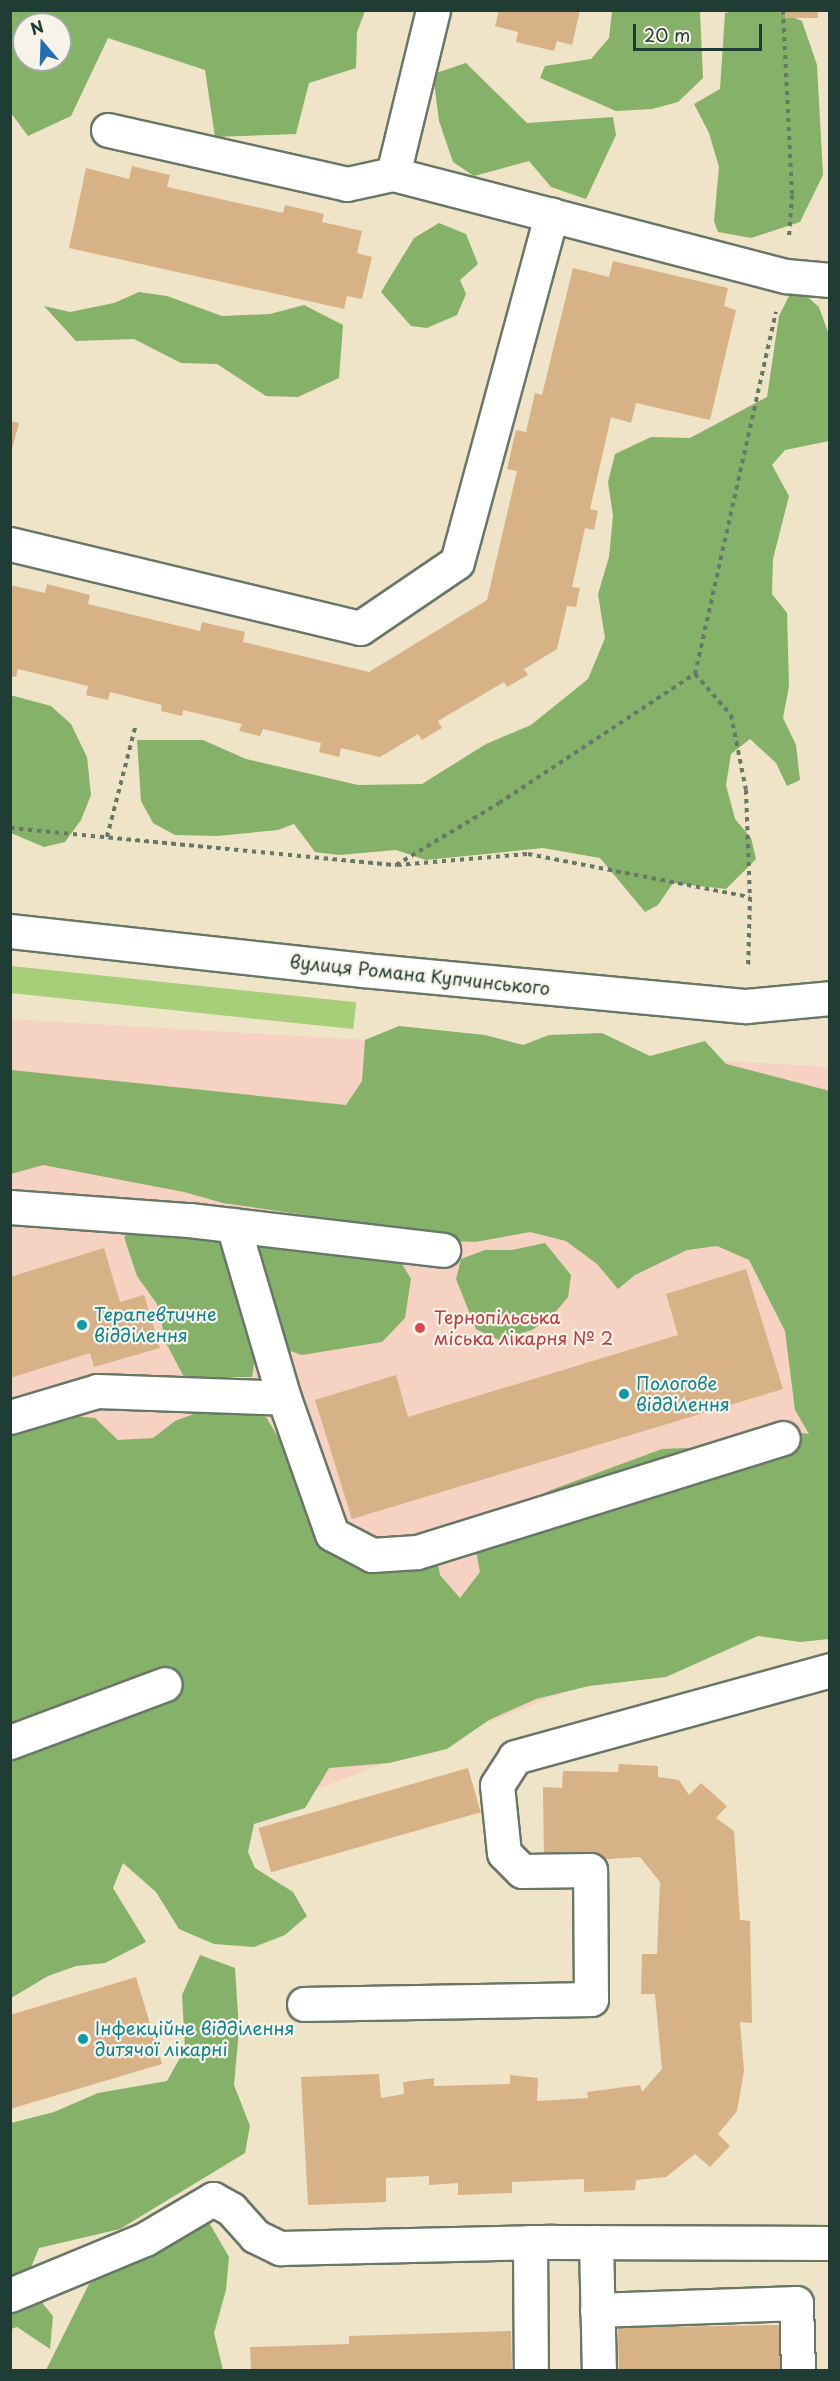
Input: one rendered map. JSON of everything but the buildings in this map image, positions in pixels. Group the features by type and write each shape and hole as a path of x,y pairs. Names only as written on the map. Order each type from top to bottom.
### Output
{"street":[{"path":"393,174 433,10"},
{"path":"108,130 347,184 393,174 786,276 830,280"},
{"path":"10,544 360,628 457,562 551,215"},
{"name":"вулиця Романа Купчинського","path":"10,931 375,971 746,1006 830,998"},
{"path":"10,1207 233,1225 443,1250"},
{"path":"233,1225 284,1398 332,1534 372,1555 417,1552 783,1438"},
{"path":"10,1417 97,1391 284,1398"},
{"path":"304,2004 591,1999 590,1870 522,1871 504,1852 497,1785 515,1757 830,1670"},
{"path":"10,1742 165,1684"},
{"path":"10,2295 144,2239 213,2199 231,2209 255,2236 280,2248 530,2242 830,2243"},
{"path":"530,2242 531,2370"},
{"path":"596,2242 599,2370"},
{"path":"597,2310 795,2303 798,2370"}],"path":[{"path":"396,865 499,803 695,674 786,276 792,195 783,10"},
{"path":"695,674 731,715 746,790 750,897 748,968"},
{"path":"107,837 135,728"},
{"path":"10,828 396,865 528,854 750,897"}],"shaded area":[{"name":"Тернопільська міська лікарня № 2","path":"10,1019 829,1067 829,1589 11,1909"}],"green space":[{"path":"11,11 365,11 357,32 356,68 309,83 296,134 215,137 205,70 108,38 71,116 28,136 11,113"},
{"path":"612,11 700,11 703,78 678,102 652,109 616,111 540,78 545,66 591,59 609,38"},
{"path":"777,11 802,21 817,65 823,175 800,222 751,238 718,232 714,221 719,167 709,133 694,104 720,89 725,13"},
{"path":"466,63 527,123 613,117 616,135 586,199 551,187 529,161 474,176 453,162 439,121 433,74"},
{"path":"439,223 466,234 478,264 460,280 466,294 457,315 427,328 411,326 381,292 414,238"},
{"path":"139,292 167,296 222,316 270,314 304,305 343,325 339,378 298,397 266,396 217,364 181,363 134,339 76,341 44,306 70,312 114,303"},
{"path":"802,292 819,307 829,335 829,441 785,450 772,465 789,496 773,559 772,594 787,613 789,686 783,718 796,745 800,780 787,786 776,763 750,739 731,754 726,785 735,819 751,838 756,859 726,889 673,883 658,905 645,912 600,858 543,848 426,860 396,850 339,855 315,852 294,824 278,830 217,836 175,835 153,823 141,801 137,740 203,740 246,759 358,785 422,784 486,744 531,725 588,679 605,638 598,594 609,557 613,516 608,482 615,454 651,437 690,438 767,397 779,316 789,296"},
{"path":"10,695 51,706 71,724 87,757 91,795 81,820 65,842 44,847 11,833"},
{"path":"11,966 356,1002 353,1029 10,993"},
{"name":"Тернопільська міська лікарня № 2","path":"399,1026 485,1035 523,1045 549,1035 602,1033 650,1056 705,1041 726,1064 830,1091 829,1639 800,1642 758,1636 666,1677 589,1686 536,1699 489,1720 447,1749 389,1763 329,1768 305,1808 254,1824 248,1852 255,1868 293,1892 307,1916 285,1935 254,1947 214,1944 179,1929 156,1892 123,1863 113,1888 146,1942 105,1963 76,1966 48,1976 11,1998 11,1431 50,1414 95,1418 118,1440 153,1438 175,1421 232,1400 266,1417 284,1447 321,1533 343,1553 380,1538 411,1534 435,1547 440,1575 460,1598 480,1572 475,1546 504,1514 551,1490 662,1449 715,1447 771,1429 809,1434 795,1410 785,1331 749,1260 717,1246 687,1250 635,1275 618,1289 597,1264 566,1241 530,1232 475,1242 433,1240 345,1221 223,1203 184,1192 43,1165 11,1174 11,1070 346,1105 362,1081 365,1040"},
{"path":"140,1224 398,1257 411,1279 405,1318 382,1342 302,1355 258,1340 252,1377 184,1377 166,1343 157,1304 137,1276 124,1237"},
{"path":"545,1243 571,1275 568,1297 553,1315 532,1330 499,1340 476,1329 456,1279 461,1259 485,1250 512,1250"},
{"path":"200,1955 235,1968 239,2030 234,2085 250,2126 245,2153 120,2229 39,2248 25,2282 53,2316 50,2349 17,2327 11,2329 11,2123 54,2112 98,2093 167,2081 185,2049 182,1995"},
{"path":"203,2212 229,2257 226,2290 214,2333 223,2370 46,2370 89,2284"}],"place":[{"name":"Терапевтичне відділення","path":"82,1325"},
{"name":"Тернопільська міська лікарня № 2","path":"420,1328"},
{"name":"Пологове відділення","path":"624,1394"},
{"name":"Інфекційне відділення дитячої лікарні","path":"83,2039"}]}
